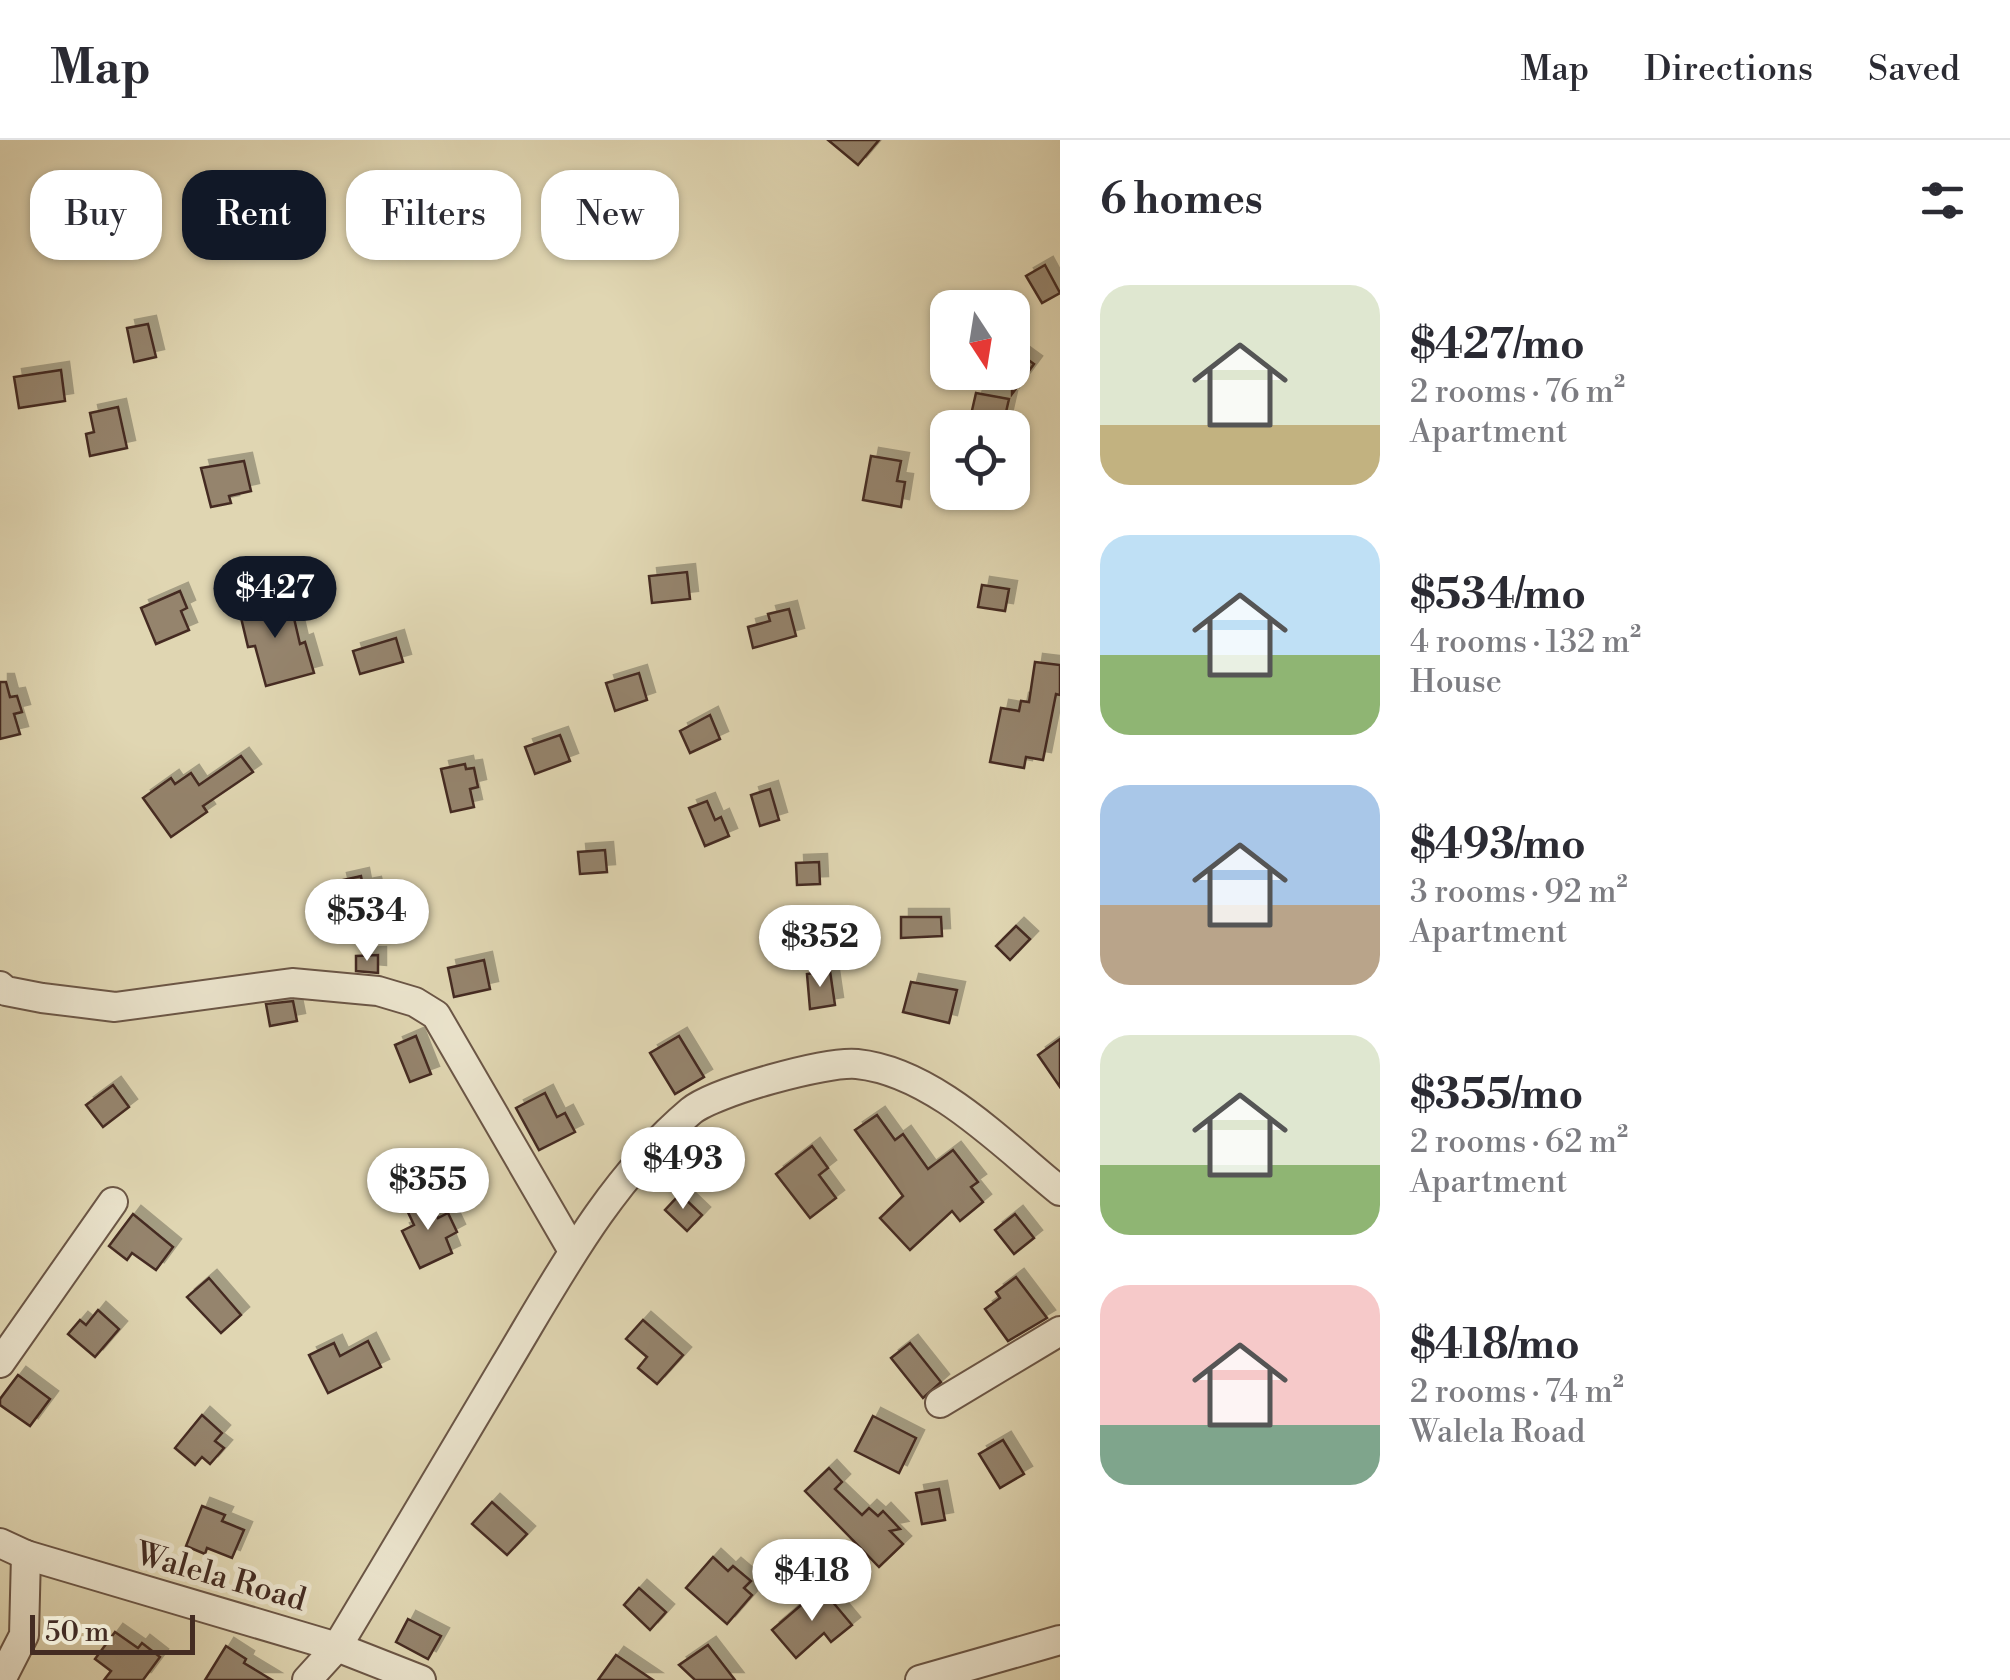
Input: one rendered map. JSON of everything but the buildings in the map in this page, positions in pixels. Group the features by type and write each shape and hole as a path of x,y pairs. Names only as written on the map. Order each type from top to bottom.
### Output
{"street":[{"path":"0,986 6,991 42,998 115,1007 292,983 378,991 415,1002 436,1016 573,1251"},
{"path":"307,1680 337,1648 573,1251 650,1150 694,1108 775,1079 856,1064 908,1078 967,1114 1060,1191"},
{"path":"0,1363 113,1202"},
{"path":"940,1403 1060,1330"},
{"name":"Walela Road","path":"0,1543 26,1555 337,1648 410,1678"},
{"path":"1,1680 24,1635 26,1555"},
{"path":"920,1680 1060,1640"}]}
